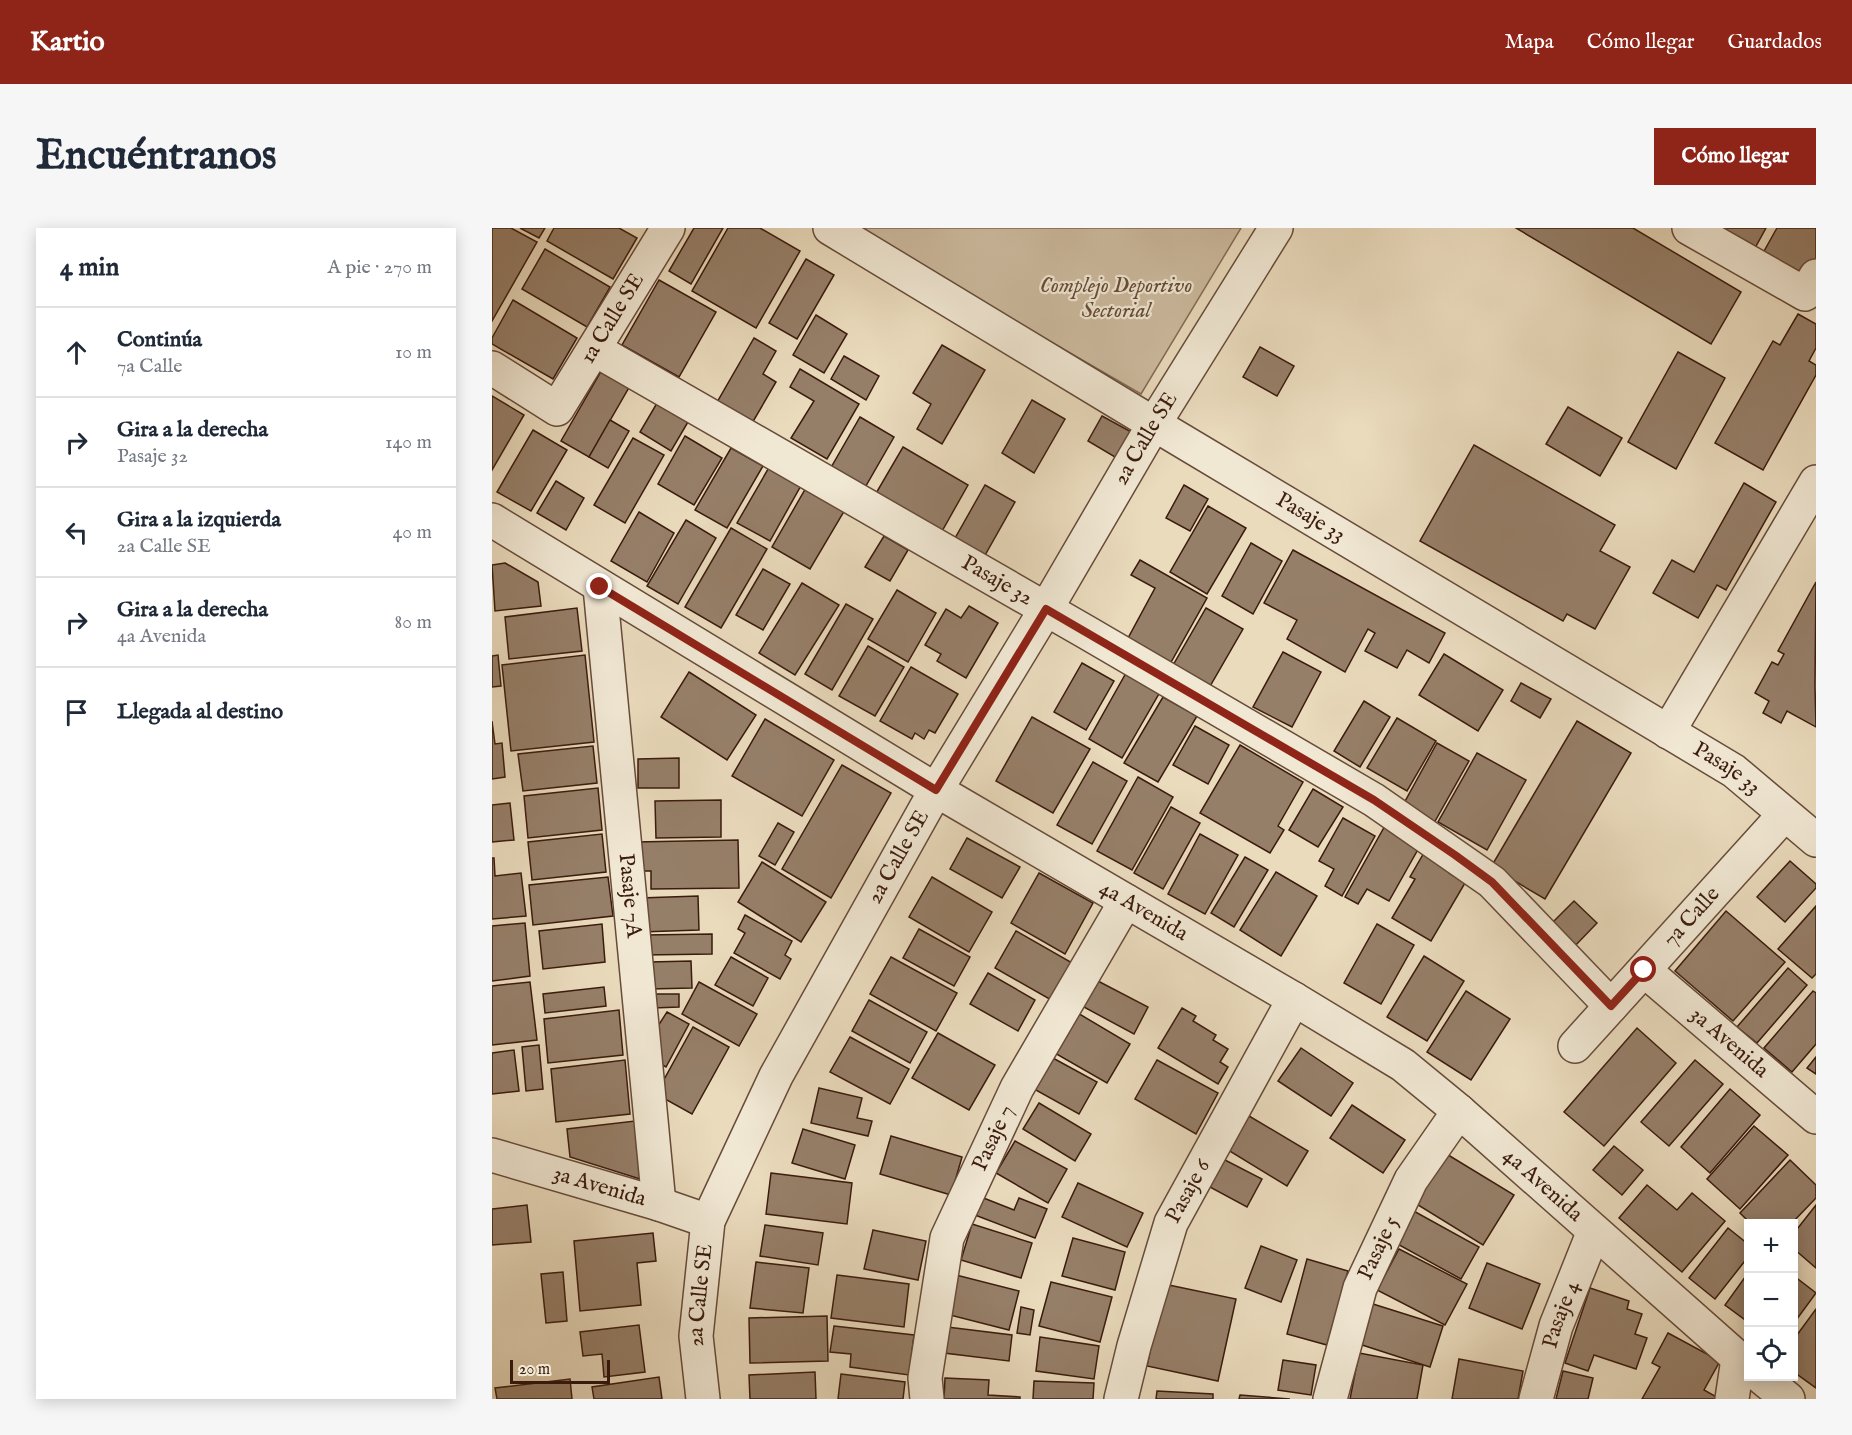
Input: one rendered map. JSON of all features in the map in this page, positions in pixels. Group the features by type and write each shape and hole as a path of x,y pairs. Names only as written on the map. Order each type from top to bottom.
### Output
{"street":[{"name":"1a Calle SE","path":"492,368 557,409 668,228"},
{"name":"Pasaje 33","path":"830,228 1734,771 1784,815"},
{"name":"2a Calle SE","path":"703,1399 696,1336 708,1221 776,1076 936,790 1046,609 1154,424 1276,228"},
{"path":"1689,228 1805,294 1816,276"},
{"name":"Pasaje 32","path":"594,349 1374,800 1492,882 1611,1006"},
{"path":"1668,732 1816,482"},
{"name":"4a Avenida","path":"492,520 936,790 1403,1065 1459,1111 1744,1363"},
{"name":"Pasaje 7A","path":"600,587 659,1204"},
{"path":"1784,815 1816,840"},
{"name":"7a Calle","path":"1575,1046 1784,815"},
{"name":"Pasaje 7","path":"927,1399 925,1378 947,1238 1017,1088 1126,901"},
{"name":"3a Avenida","path":"1644,970 1816,1117"},
{"name":"Pasaje 6","path":"1121,1399 1134,1346 1171,1223 1294,999"},
{"name":"Pasaje 5","path":"1330,1399 1360,1288 1411,1180 1459,1111"},
{"name":"3a Avenida","path":"492,1155 659,1204 708,1221"},
{"name":"Pasaje 4","path":"1536,1399 1556,1326 1594,1231"},
{"path":"1732,1399 1744,1376"},
{"name":"4a Avenida","path":"1766,1381 1788,1399"}],"green space":[{"name":"Complejo Deportivo Sectorial","path":"854,228 1241,228 1141,394"}],"building":[{"path":"492,228 511,228 537,242 492,321"},
{"path":"520,228 545,228 539,238"},
{"path":"554,228 619,228 637,238 613,279 547,241"},
{"path":"694,228 723,228 691,284 669,271"},
{"path":"728,228 760,228 800,251 756,328 692,291"},
{"path":"1516,228 1633,228 1741,292 1711,344"},
{"path":"1719,228 1766,228 1755,248"},
{"path":"1777,228 1816,228 1816,259 1805,278 1763,253"},
{"path":"545,249 610,287 587,327 522,289"},
{"path":"806,259 834,275 797,339 769,323"},
{"path":"659,280 716,312 679,377 622,345"},
{"path":"513,300 577,338 553,379 492,344 492,338"},
{"path":"1798,314 1816,324 1816,348 1809,361 1816,365 1816,375 1763,470 1715,443 1773,341 1780,345"},
{"path":"816,315 847,334 824,373 793,355"},
{"path":"754,338 776,351 763,374 776,382 751,425 716,404"},
{"path":"942,345 985,370 942,444 917,429 931,404 913,393"},
{"path":"1260,347 1294,366 1277,396 1243,377"},
{"path":"1678,352 1725,378 1676,469 1628,442"},
{"path":"844,356 879,376 866,400 831,379"},
{"path":"603,368 631,384 589,457 561,441"},
{"path":"800,369 859,404 827,459 791,438 814,401 790,387"},
{"path":"492,396 524,415 492,470"},
{"path":"1032,400 1065,419 1034,473 1002,453"},
{"path":"657,403 688,422 671,451 640,432"},
{"path":"1568,407 1622,438 1600,476 1546,444"},
{"path":"1102,416 1135,434 1120,460 1088,441"},
{"path":"860,417 894,437 863,491 829,471"},
{"path":"610,420 629,431 608,468 589,457"},
{"path":"533,430 567,450 531,511 497,492"},
{"path":"685,436 722,458 694,505 658,484"},
{"path":"633,438 664,455 625,523 594,505"},
{"path":"1474,445 1615,525 1600,551 1630,567 1595,629 1567,614 1563,621 1420,541"},
{"path":"903,447 968,485 941,533 875,495"},
{"path":"731,448 763,466 727,528 695,510"},
{"path":"771,464 803,482 770,541 737,523"},
{"path":"556,481 584,498 566,530 537,513"},
{"path":"1744,483 1776,502 1726,590 1717,585 1698,618 1653,593 1672,560 1694,572"},
{"path":"985,485 1015,502 984,557 954,540"},
{"path":"1184,485 1208,499 1190,531 1166,518"},
{"path":"807,486 846,508 810,569 772,547"},
{"path":"1208,506 1246,528 1207,594 1170,572"},
{"path":"639,512 674,533 647,582 611,561"},
{"path":"686,520 716,538 678,604 647,586"},
{"path":"731,528 767,549 721,628 685,607"},
{"path":"884,536 908,550 890,581 865,567"},
{"path":"1251,543 1282,561 1253,614 1222,596"},
{"path":"1293,550 1445,633 1429,663 1407,650 1397,668 1365,651 1375,633 1368,629 1345,672 1287,639 1297,620 1264,603"},
{"path":"1140,560 1207,598 1170,664 1127,640 1155,588 1131,575"},
{"path":"505,563 538,582 541,606 495,611 492,565"},
{"path":"763,569 790,584 763,630 736,615"},
{"path":"1816,582 1816,727 1787,711 1781,723 1763,713 1769,701 1755,693 1772,662 1778,665 1784,654 1778,651"},
{"path":"802,583 839,605 795,675 759,653"},
{"path":"897,590 936,613 908,662 868,639"},
{"path":"846,604 873,619 832,690 805,674"},
{"path":"969,606 998,623 966,678 937,661 941,654 925,645 946,609 961,618"},
{"path":"577,608 582,651 509,659 505,617"},
{"path":"1206,608 1243,629 1209,688 1172,667"},
{"path":"868,646 904,667 875,716 839,696"},
{"path":"1283,652 1321,672 1292,727 1253,707"},
{"path":"1444,654 1503,690 1478,731 1419,695"},
{"path":"498,655 501,686 492,687 492,656"},
{"path":"585,655 594,742 511,751 502,665"},
{"path":"1082,663 1114,681 1086,730 1054,712"},
{"path":"911,667 958,694 935,733 929,730 924,739 915,733 912,739 880,721"},
{"path":"689,672 756,715 727,760 661,717"},
{"path":"1126,673 1160,692 1122,758 1089,739"},
{"path":"1521,683 1551,699 1540,718 1511,701"},
{"path":"1163,697 1197,716 1158,782 1124,763"},
{"path":"1364,701 1390,717 1360,767 1334,751"},
{"path":"1032,717 1090,749 1053,813 996,781"},
{"path":"1397,718 1436,741 1407,791 1367,768"},
{"path":"765,719 834,760 802,816 732,776"},
{"path":"492,721 495,744 502,743 505,777 492,779"},
{"path":"1577,721 1631,753 1545,899 1491,867"},
{"path":"1195,726 1229,745 1208,784 1173,765"},
{"path":"1437,743 1469,761 1434,823 1403,805"},
{"path":"1240,745 1303,782 1278,826 1284,830 1270,853 1200,813"},
{"path":"593,746 597,783 523,791 518,754"},
{"path":"1477,753 1526,780 1487,850 1438,822"},
{"path":"679,758 679,788 638,788 638,759"},
{"path":"1093,762 1127,781 1092,844 1057,825"},
{"path":"842,765 891,793 831,898 782,869"},
{"path":"1138,777 1173,797 1132,870 1097,851"},
{"path":"598,788 602,830 528,838 524,796"},
{"path":"1313,789 1343,807 1318,847 1289,830"},
{"path":"721,800 721,837 656,838 655,801"},
{"path":"510,803 514,840 492,842 492,805"},
{"path":"1171,807 1200,823 1163,889 1134,873"},
{"path":"1343,818 1375,836 1342,896 1325,886 1334,869 1319,861"},
{"path":"778,823 794,832 775,865 759,856"},
{"path":"1386,824 1421,844 1389,901 1367,889 1358,904 1345,897"},
{"path":"602,834 606,872 532,880 528,842"},
{"path":"1200,834 1238,855 1205,914 1168,894"},
{"path":"967,838 1020,867 1002,898 950,869"},
{"path":"738,840 739,888 651,889 651,871 636,871 635,842"},
{"path":"1425,851 1452,867 1449,873 1465,883 1431,941 1392,918 1415,879 1410,877"},
{"path":"1245,857 1268,870 1234,927 1211,913"},
{"path":"492,858 494,858 495,876 521,873 526,916 492,919"},
{"path":"1790,861 1816,884 1816,888 1785,922 1757,897"},
{"path":"762,862 826,902 801,942 738,902"},
{"path":"1276,872 1317,896 1281,956 1240,930"},
{"path":"1039,873 1093,903 1065,954 1011,923"},
{"path":"608,877 613,916 533,925 529,885"},
{"path":"932,877 992,912 969,952 909,917"},
{"path":"698,896 699,930 641,932 640,898"},
{"path":"1574,901 1597,923 1573,948 1550,925"},
{"path":"1816,906 1816,974 1812,978 1778,949"},
{"path":"1726,911 1785,962 1733,1021 1675,971"},
{"path":"745,915 792,941 785,955 791,959 780,979 734,953 745,933 738,929"},
{"path":"525,923 530,976 492,981 492,926"},
{"path":"602,924 605,962 543,969 539,931"},
{"path":"1377,924 1414,945 1381,1004 1344,983"},
{"path":"919,929 970,957 954,986 903,958"},
{"path":"1016,931 1074,964 1053,1001 995,968"},
{"path":"712,934 712,954 644,955 644,935"},
{"path":"1424,956 1464,981 1427,1041 1387,1017"},
{"path":"731,957 768,978 753,1006 715,985"},
{"path":"891,957 957,993 936,1031 870,994"},
{"path":"691,961 692,988 649,989 649,962"},
{"path":"1788,968 1807,985 1757,1043 1737,1027"},
{"path":"988,973 1035,1000 1018,1031 970,1004"},
{"path":"1096,980 1148,1007 1134,1034 1082,1006"},
{"path":"530,982 537,1040 492,1045 492,986"},
{"path":"699,982 757,1014 739,1046 682,1014"},
{"path":"604,987 606,1006 545,1013 543,994"},
{"path":"1466,991 1510,1019 1471,1080 1427,1052"},
{"path":"1813,991 1816,993 1816,1044 1792,1072 1764,1048"},
{"path":"652,994 679,994 679,1007 653,1008"},
{"path":"869,1000 927,1032 910,1063 852,1031"},
{"path":"1182,1008 1196,1016 1193,1021 1216,1035 1213,1040 1228,1049 1220,1062 1228,1067 1218,1084 1158,1048"},
{"path":"619,1010 623,1055 548,1063 544,1019"},
{"path":"667,1012 689,1024 666,1067 654,1060 651,1037"},
{"path":"1076,1012 1130,1044 1107,1083 1053,1052"},
{"path":"693,1027 729,1047 692,1114 656,1094"},
{"path":"1637,1028 1676,1063 1604,1146 1564,1112"},
{"path":"938,1033 995,1065 969,1110 912,1078"},
{"path":"850,1037 909,1069 890,1104 830,1072"},
{"path":"539,1045 543,1089 526,1091 522,1047"},
{"path":"1301,1048 1353,1083 1331,1116 1278,1081"},
{"path":"514,1050 519,1091 492,1094 492,1053"},
{"path":"1051,1057 1097,1082 1079,1114 1034,1089"},
{"path":"1816,1057 1816,1074 1807,1068"},
{"path":"625,1060 630,1114 556,1122 551,1069"},
{"path":"1157,1060 1218,1093 1196,1134 1135,1099"},
{"path":"1695,1060 1723,1084 1669,1146 1641,1122"},
{"path":"819,1088 862,1098 857,1118 872,1121 868,1136 811,1123"},
{"path":"1730,1089 1760,1115 1710,1173 1681,1147"},
{"path":"1039,1103 1091,1134 1075,1161 1023,1129"},
{"path":"1352,1105 1405,1140 1383,1173 1330,1138"},
{"path":"1249,1116 1308,1151 1287,1186 1228,1150"},
{"path":"635,1121 640,1179 570,1157 567,1129"},
{"path":"1754,1126 1788,1155 1740,1209 1707,1179"},
{"path":"803,1129 855,1145 845,1179 792,1163"},
{"path":"891,1136 962,1157 951,1195 880,1174"},
{"path":"1015,1141 1067,1169 1048,1203 996,1173"},
{"path":"1614,1146 1643,1170 1622,1195 1593,1170"},
{"path":"1440,1150 1514,1195 1483,1245 1410,1200"},
{"path":"1223,1159 1262,1179 1247,1207 1208,1186"},
{"path":"1790,1160 1816,1185 1816,1198 1796,1219 1746,1219 1740,1213"},
{"path":"771,1173 852,1183 847,1224 766,1214"},
{"path":"1078,1183 1143,1213 1127,1247 1062,1217"},
{"path":"1647,1185 1677,1210 1692,1193 1725,1221 1682,1272 1619,1218"},
{"path":"981,1197 1014,1210 1019,1198 1047,1209 1035,1238 975,1215"},
{"path":"527,1205 531,1242 492,1245 492,1209"},
{"path":"1816,1205 1816,1268 1798,1252 1798,1228"},
{"path":"1410,1209 1479,1247 1461,1279 1392,1241"},
{"path":"972,1224 1032,1243 1021,1278 961,1260"},
{"path":"765,1225 823,1233 818,1265 760,1256"},
{"path":"1728,1228 1744,1241 1744,1262 1715,1299 1689,1278"},
{"path":"873,1230 926,1241 918,1280 864,1269"},
{"path":"653,1233 656,1261 637,1263 641,1305 580,1311 574,1241"},
{"path":"1073,1238 1125,1252 1115,1290 1062,1276"},
{"path":"1261,1246 1297,1260 1281,1302 1245,1288"},
{"path":"1399,1249 1467,1284 1445,1325 1377,1290"},
{"path":"1307,1259 1348,1271 1327,1345 1287,1334"},
{"path":"756,1262 809,1268 803,1313 750,1308"},
{"path":"1487,1263 1540,1284 1522,1329 1469,1308"},
{"path":"563,1272 567,1321 546,1323 541,1274"},
{"path":"837,1275 909,1284 904,1327 831,1318"},
{"path":"956,1275 1019,1291 1009,1330 946,1314"},
{"path":"1744,1279 1744,1319 1725,1305"},
{"path":"1798,1279 1816,1293 1798,1318"},
{"path":"1051,1282 1112,1297 1100,1342 1039,1326"},
{"path":"1164,1284 1236,1299 1218,1381 1147,1366"},
{"path":"1590,1288 1629,1301 1627,1309 1642,1314 1635,1334 1647,1338 1636,1369 1594,1355 1588,1371 1565,1363"},
{"path":"1373,1304 1443,1326 1430,1367 1359,1344"},
{"path":"1021,1307 1034,1310 1030,1335 1017,1333"},
{"path":"1816,1309 1816,1388 1798,1375 1798,1334"},
{"path":"827,1316 828,1361 750,1363 749,1318"},
{"path":"639,1325 645,1372 604,1377 602,1354 583,1356 580,1332"},
{"path":"834,1326 914,1335 909,1375 850,1367 851,1354 830,1352"},
{"path":"947,1327 1012,1335 1009,1361 944,1353"},
{"path":"1668,1333 1720,1361 1704,1390 1720,1399 1642,1399 1660,1367 1652,1363"},
{"path":"1040,1337 1099,1346 1094,1379 1036,1371"},
{"path":"1359,1353 1423,1365 1417,1399 1350,1399"},
{"path":"1459,1359 1523,1371 1518,1399 1452,1399"},
{"path":"1283,1360 1316,1365 1311,1395 1278,1390"},
{"path":"1563,1371 1593,1378 1588,1399 1556,1399"},
{"path":"815,1372 816,1399 750,1399 749,1375"},
{"path":"841,1374 905,1382 903,1399 838,1399"},
{"path":"659,1377 662,1399 594,1399 592,1387"},
{"path":"945,1378 989,1380 988,1395 1020,1397 1020,1399 944,1399"},
{"path":"570,1379 572,1399 497,1399 495,1388"},
{"path":"1034,1381 1094,1383 1093,1399 1033,1399"},
{"path":"1157,1391 1213,1394 1213,1399 1156,1399"},
{"path":"1240,1395 1290,1399 1239,1399"}],"route":[{"path":"600,587 936,790 1046,609 1374,800 1455,855 1492,882 1611,1006 1644,970"}]}
